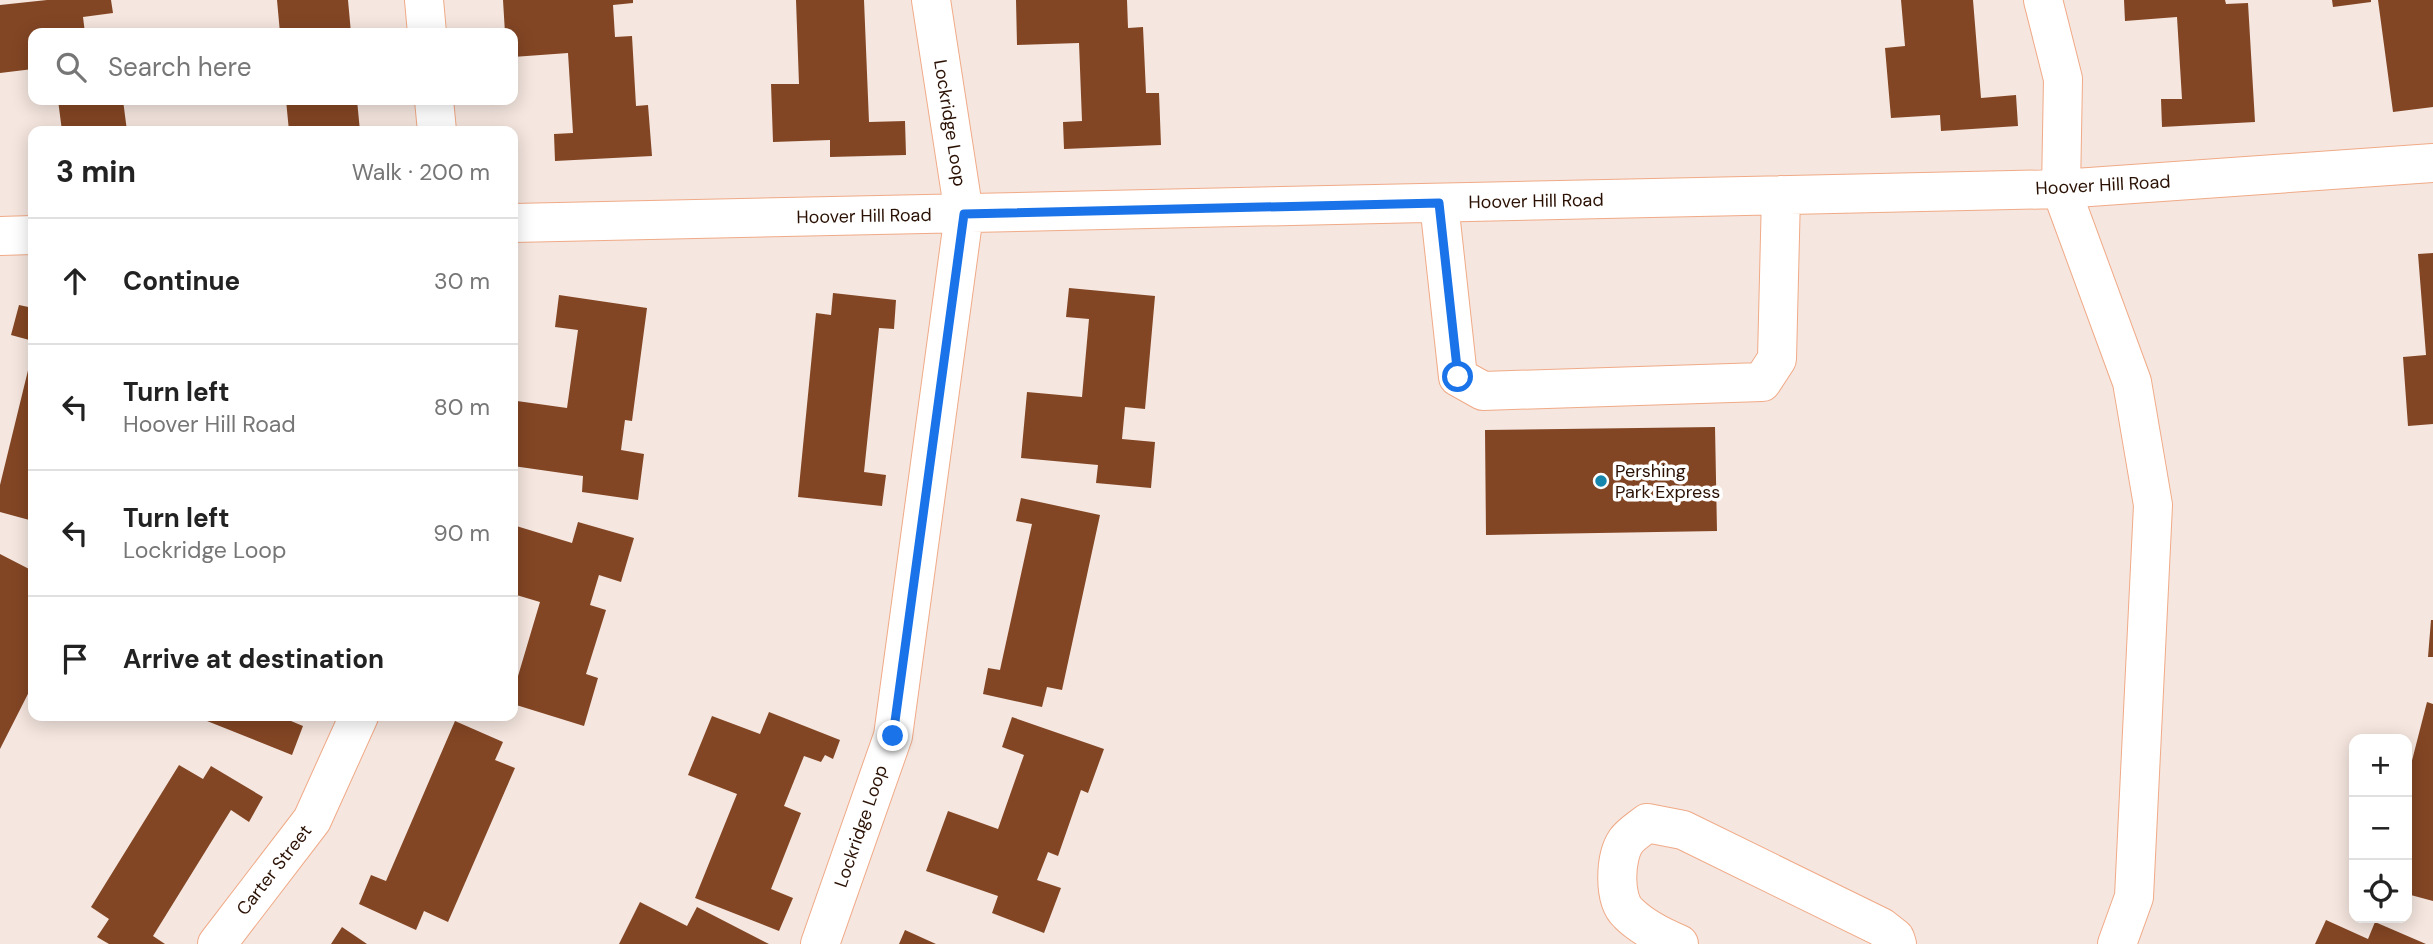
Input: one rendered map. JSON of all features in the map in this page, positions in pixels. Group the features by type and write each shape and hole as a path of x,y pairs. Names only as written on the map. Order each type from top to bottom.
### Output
{"street":[{"path":"424,0 427,28"},
{"name":"Lockridge Loop","path":"820,944 893,736 964,214 931,0"},
{"path":"2043,0 2063,79 2061,189 2132,382 2153,505 2134,897 2117,944"},
{"path":"434,105 437,126"},
{"name":"Hoover Hill Road","path":"518,223 2061,189 2433,163"},
{"path":"1439,203 1458,377 1483,391 1762,382 1777,359 1781,195"},
{"path":"0,236 28,235"},
{"name":"Carter Street","path":"217,944 312,820 357,721"},
{"path":"1679,944 1626,912 1618,892 1618,866 1626,841 1647,823 1683,830 1881,927 1895,938 1897,944"}],"building":[{"path":"47,0 111,0 113,13 83,17 84,28 28,28 28,70 0,73 0,5"},
{"path":"277,0 348,0 351,28 280,28"},
{"path":"503,0 633,0 633,3 613,5 615,37 632,36 636,106 648,105 652,156 555,161 554,134 573,133 568,53 518,57 518,28 505,28"},
{"path":"796,0 864,0 869,122 905,121 906,155 830,157 830,140 773,142 771,84 799,84"},
{"path":"1016,0 1127,0 1128,28 1143,27 1146,93 1159,93 1161,145 1064,149 1063,122 1082,121 1079,43 1017,45"},
{"path":"1901,0 1973,0 1981,98 2016,95 2018,126 1941,131 1940,115 1891,118 1885,48 1905,46"},
{"path":"2124,0 2225,0 2226,4 2248,3 2255,122 2162,127 2161,99 2182,99 2177,17 2125,21"},
{"path":"2332,0 2371,0 2371,2 2333,7"},
{"path":"2378,0 2433,0 2433,107 2393,112"},
{"path":"59,105 124,105 126,126 61,126"},
{"path":"286,105 357,105 360,126 289,126"},
{"path":"2433,253 2433,424 2408,426 2403,357 2426,355 2418,254"},
{"path":"1069,288 1155,296 1145,409 1125,407 1122,439 1155,442 1151,488 1096,483 1098,465 1021,458 1027,392 1082,397 1089,319 1066,317"},
{"path":"833,293 896,300 894,329 879,328 864,472 886,475 882,506 798,497 816,313 831,315"},
{"path":"559,295 647,308 632,421 625,420 621,450 644,454 638,500 582,492 583,476 518,467 518,401 567,408 578,330 555,327"},
{"path":"19,305 28,307 28,340 11,335"},
{"path":"28,370 28,520 0,512 0,485"},
{"name":"Pershing Park Express","path":"1715,427 1717,531 1486,535 1485,430"},
{"path":"1021,498 1100,515 1062,690 1047,687 1042,707 983,694 988,668 1000,670 1032,524 1016,521"},
{"path":"578,522 634,538 621,582 599,575 590,605 606,610 586,674 598,678 584,726 518,706 518,676 540,602 518,595 518,527 572,543"},
{"path":"0,554 28,568 28,694 0,749"},
{"path":"2431,620 2433,657 2428,657"},
{"path":"2427,702 2433,704 2433,901 2412,895 2412,760"},
{"path":"769,712 840,740 833,759 825,755 821,762 804,756 784,806 801,813 771,889 793,898 779,931 695,898 737,794 688,775 712,716 760,734"},
{"path":"1012,717 1104,749 1088,793 1081,790 1058,856 1048,852 1037,880 1061,888 1044,933 992,913 998,896 926,871 948,811 998,829 1024,755 1002,747"},
{"path":"207,721 291,721 303,726 292,755"},
{"path":"455,721 503,742 495,760 515,768 448,922 424,911 416,930 359,904 371,875 386,881"},
{"path":"179,765 203,779 211,766 263,797 249,822 231,810 153,936 165,944 109,944 97,937 109,919 91,907"},
{"path":"640,902 687,926 697,907 769,944 619,944"},
{"path":"2326,920 2368,939 2375,923 2377,923 2426,944 2315,944"},
{"path":"342,927 367,944 331,944"},
{"path":"905,930 936,944 899,944"}],"place":[{"name":"Pershing Park Express","path":"1601,481"}],"route":[{"path":"893,736 964,214 1439,203 1458,377"}]}
